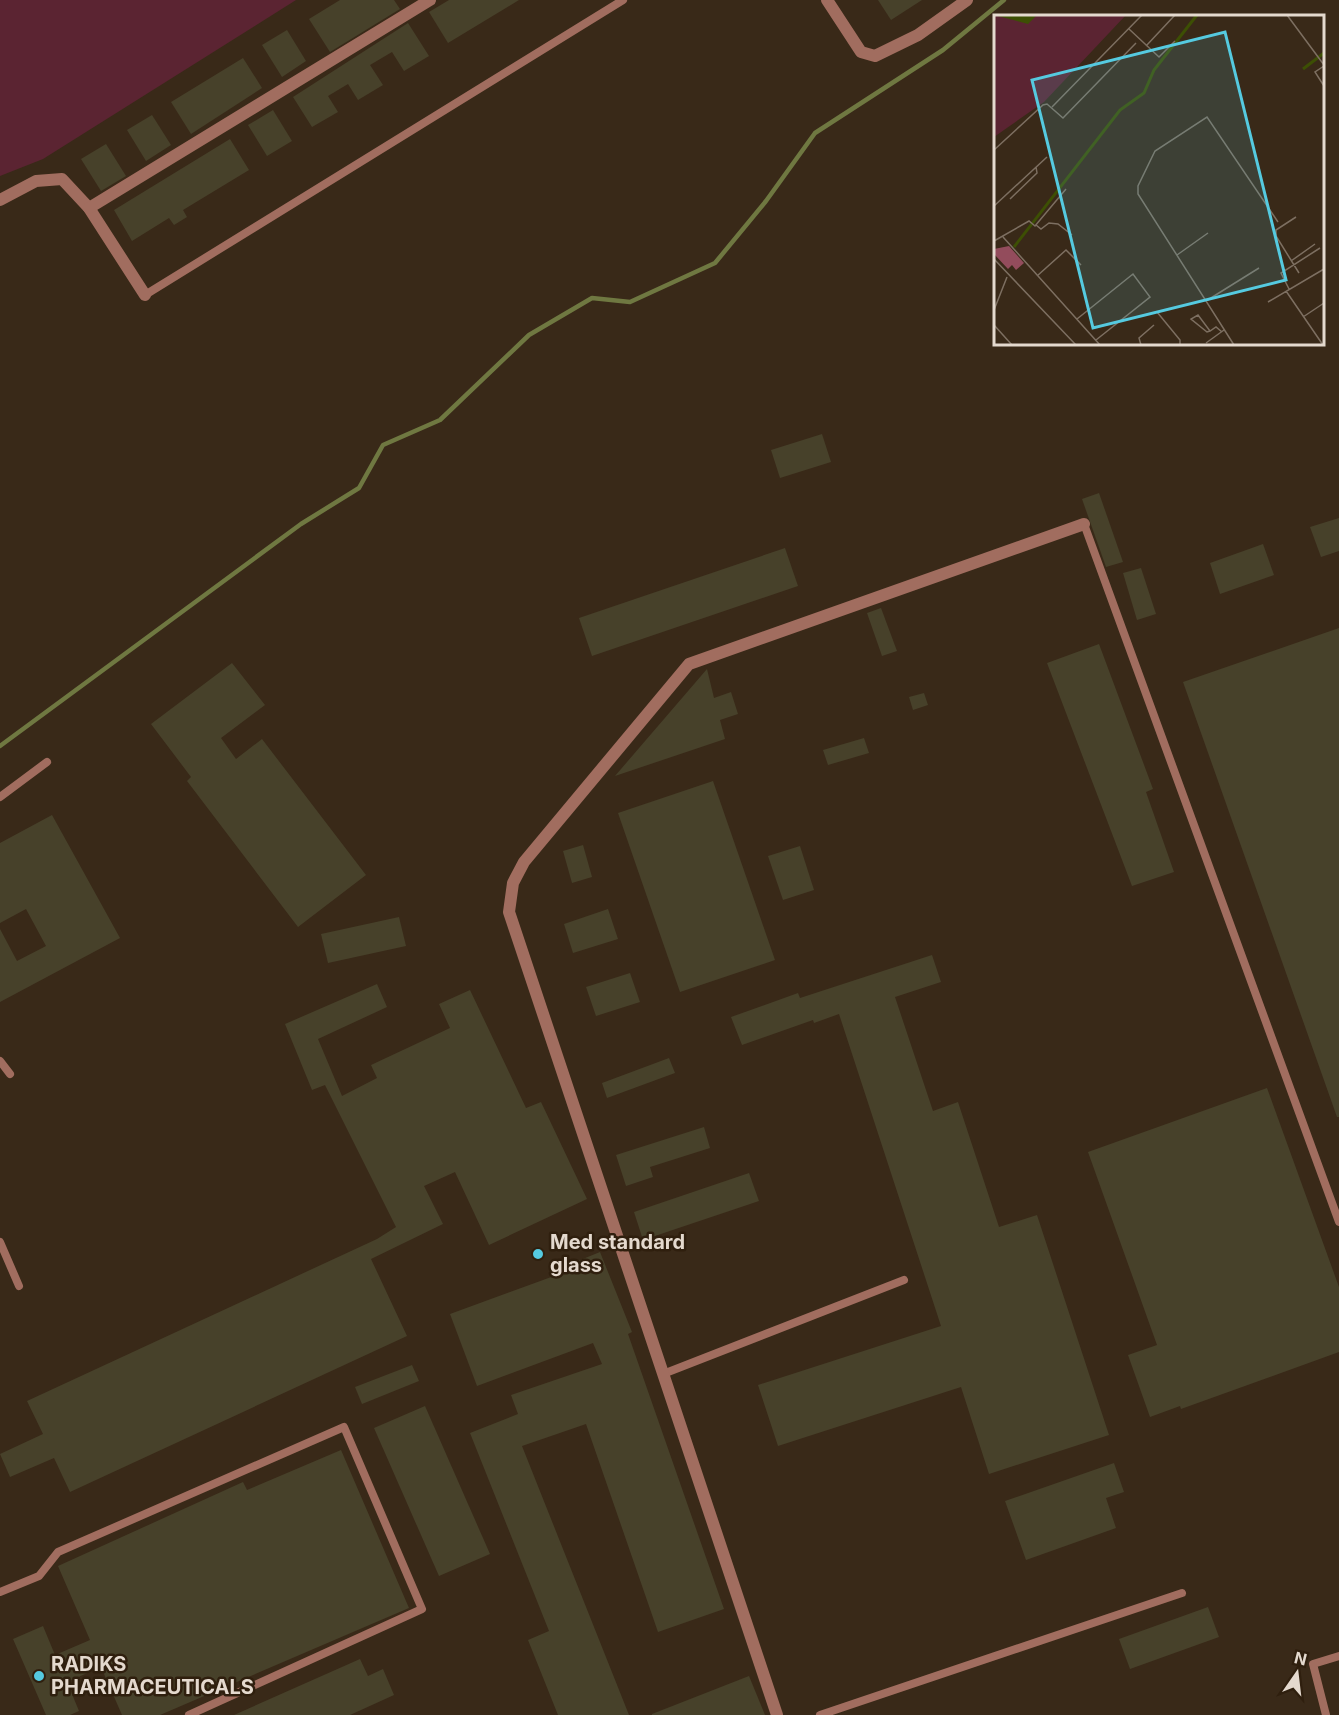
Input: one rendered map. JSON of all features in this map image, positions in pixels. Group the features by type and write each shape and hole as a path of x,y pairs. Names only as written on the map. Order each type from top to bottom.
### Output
{"street":[{"path":"88,208 430,0"},
{"path":"827,0 861,52 875,56 918,35 968,0"},
{"path":"0,200 36,181 62,179 88,208 145,295"},
{"path":"777,1715 509,912 513,883 524,862 689,664 1084,524"}],"lane":[{"path":"145,295 622,0"},
{"path":"1084,524 1339,1222"},
{"path":"0,796 48,762"},
{"path":"0,1061 10,1074"},
{"path":"0,1242 19,1286"},
{"path":"663,1374 904,1280"},
{"path":"0,1592 39,1576 58,1552 344,1427 422,1609 189,1715"},
{"path":"820,1715 1182,1593"},
{"path":"1326,1715 1313,1664 1339,1656"}],"shaded area":[{"path":"0,0 296,0 43,159 0,176"}],"building":[{"path":"340,0 394,0 400,9 330,52 309,19"},
{"path":"449,0 519,0 448,43 429,12"},
{"path":"878,0 922,0 891,20"},
{"path":"408,23 429,56 404,71 392,52 370,65 383,85 358,100 348,84 328,96 338,112 312,127 293,97"},
{"path":"287,30 306,61 282,77 262,45"},
{"path":"243,58 262,88 191,134 171,102"},
{"path":"273,110 292,141 267,156 248,125"},
{"path":"152,115 171,145 146,161 127,130"},
{"path":"230,139 249,170 183,210 187,217 174,225 169,218 132,241 114,210"},
{"path":"106,144 126,176 101,191 81,159"},
{"path":"822,434 831,462 780,478 771,450"},
{"path":"1099,493 1123,562 1106,567 1082,499"},
{"path":"1339,518 1339,551 1321,557 1310,527"},
{"path":"1263,544 1274,575 1220,594 1210,563"},
{"path":"785,548 798,586 592,656 579,618"},
{"path":"1141,568 1156,614 1137,620 1123,573"},
{"path":"881,608 897,651 882,656 867,613"},
{"path":"1339,628 1339,1117 1337,1117 1183,682"},
{"path":"1099,644 1153,789 1146,792 1174,872 1132,886 1047,663"},
{"path":"232,663 265,705 221,738 236,759 262,739 366,875 298,927 187,781 191,777 151,724"},
{"path":"707,669 714,698 731,692 738,714 720,720 725,739 615,776"},
{"path":"924,693 928,705 913,710 909,697"},
{"path":"864,738 869,753 828,765 823,750"},
{"path":"713,781 775,960 680,992 618,813"},
{"path":"52,815 120,938 0,1002 0,929 17,961 46,946 26,909 0,923 0,843"},
{"path":"583,845 592,877 572,883 563,851"},
{"path":"800,846 814,890 783,900 768,856"},
{"path":"608,909 618,939 573,953 564,924"},
{"path":"399,917 406,946 328,963 321,934"},
{"path":"932,955 941,982 895,997 933,1111 958,1102 999,1227 1037,1215 1109,1435 989,1474 961,1387 778,1446 758,1385 941,1326 839,1014 814,1023 813,1020 742,1045 731,1017 798,993 800,998"},
{"path":"630,973 640,1002 596,1016 586,987"},
{"path":"377,984 387,1007 318,1039 342,1096 377,1078 371,1065 450,1028 439,1004 470,990 526,1108 541,1102 587,1199 489,1245 455,1172 424,1186 443,1224 371,1259 407,1336 70,1492 54,1458 10,1477 0,1454 43,1434 27,1401 377,1239 396,1227 325,1085 312,1090 285,1024"},
{"path":"669,1058 675,1073 607,1098 602,1083"},
{"path":"1267,1088 1339,1287 1339,1352 1181,1409 1180,1406 1150,1417 1128,1355 1157,1345 1088,1152"},
{"path":"704,1127 710,1148 650,1167 653,1177 626,1186 616,1155"},
{"path":"749,1173 759,1201 643,1240 634,1212"},
{"path":"600,1252 632,1332 628,1334 724,1609 658,1632 586,1424 522,1446 629,1715 558,1715 528,1640 549,1631 470,1433 518,1414 511,1395 602,1364 593,1343 477,1386 450,1314 565,1272 563,1267"},
{"path":"412,1365 419,1381 362,1404 355,1387"},
{"path":"425,1406 490,1554 439,1576 374,1428"},
{"path":"341,1450 409,1608 160,1715 122,1715 101,1667 67,1682 79,1711 70,1715 46,1715 13,1639 43,1626 55,1655 90,1640 58,1566 243,1482 247,1490"},
{"path":"1114,1463 1124,1492 1106,1498 1116,1528 1026,1560 1005,1501"},
{"path":"1208,1607 1219,1637 1130,1669 1119,1639"},
{"path":"360,1659 368,1676 383,1669 394,1695 350,1715 234,1715"},
{"path":"749,1676 765,1715 652,1715 652,1714"}],"waterway":[{"path":"0,746 301,524 359,488 383,445 440,420 529,335 592,298 630,302 715,263 766,201 815,133 943,50 1004,0"}],"place":[{"name":"Med standard glass","path":"538,1254"},
{"name":"RADIKS PHARMACEUTICALS","path":"39,1676"}]}
